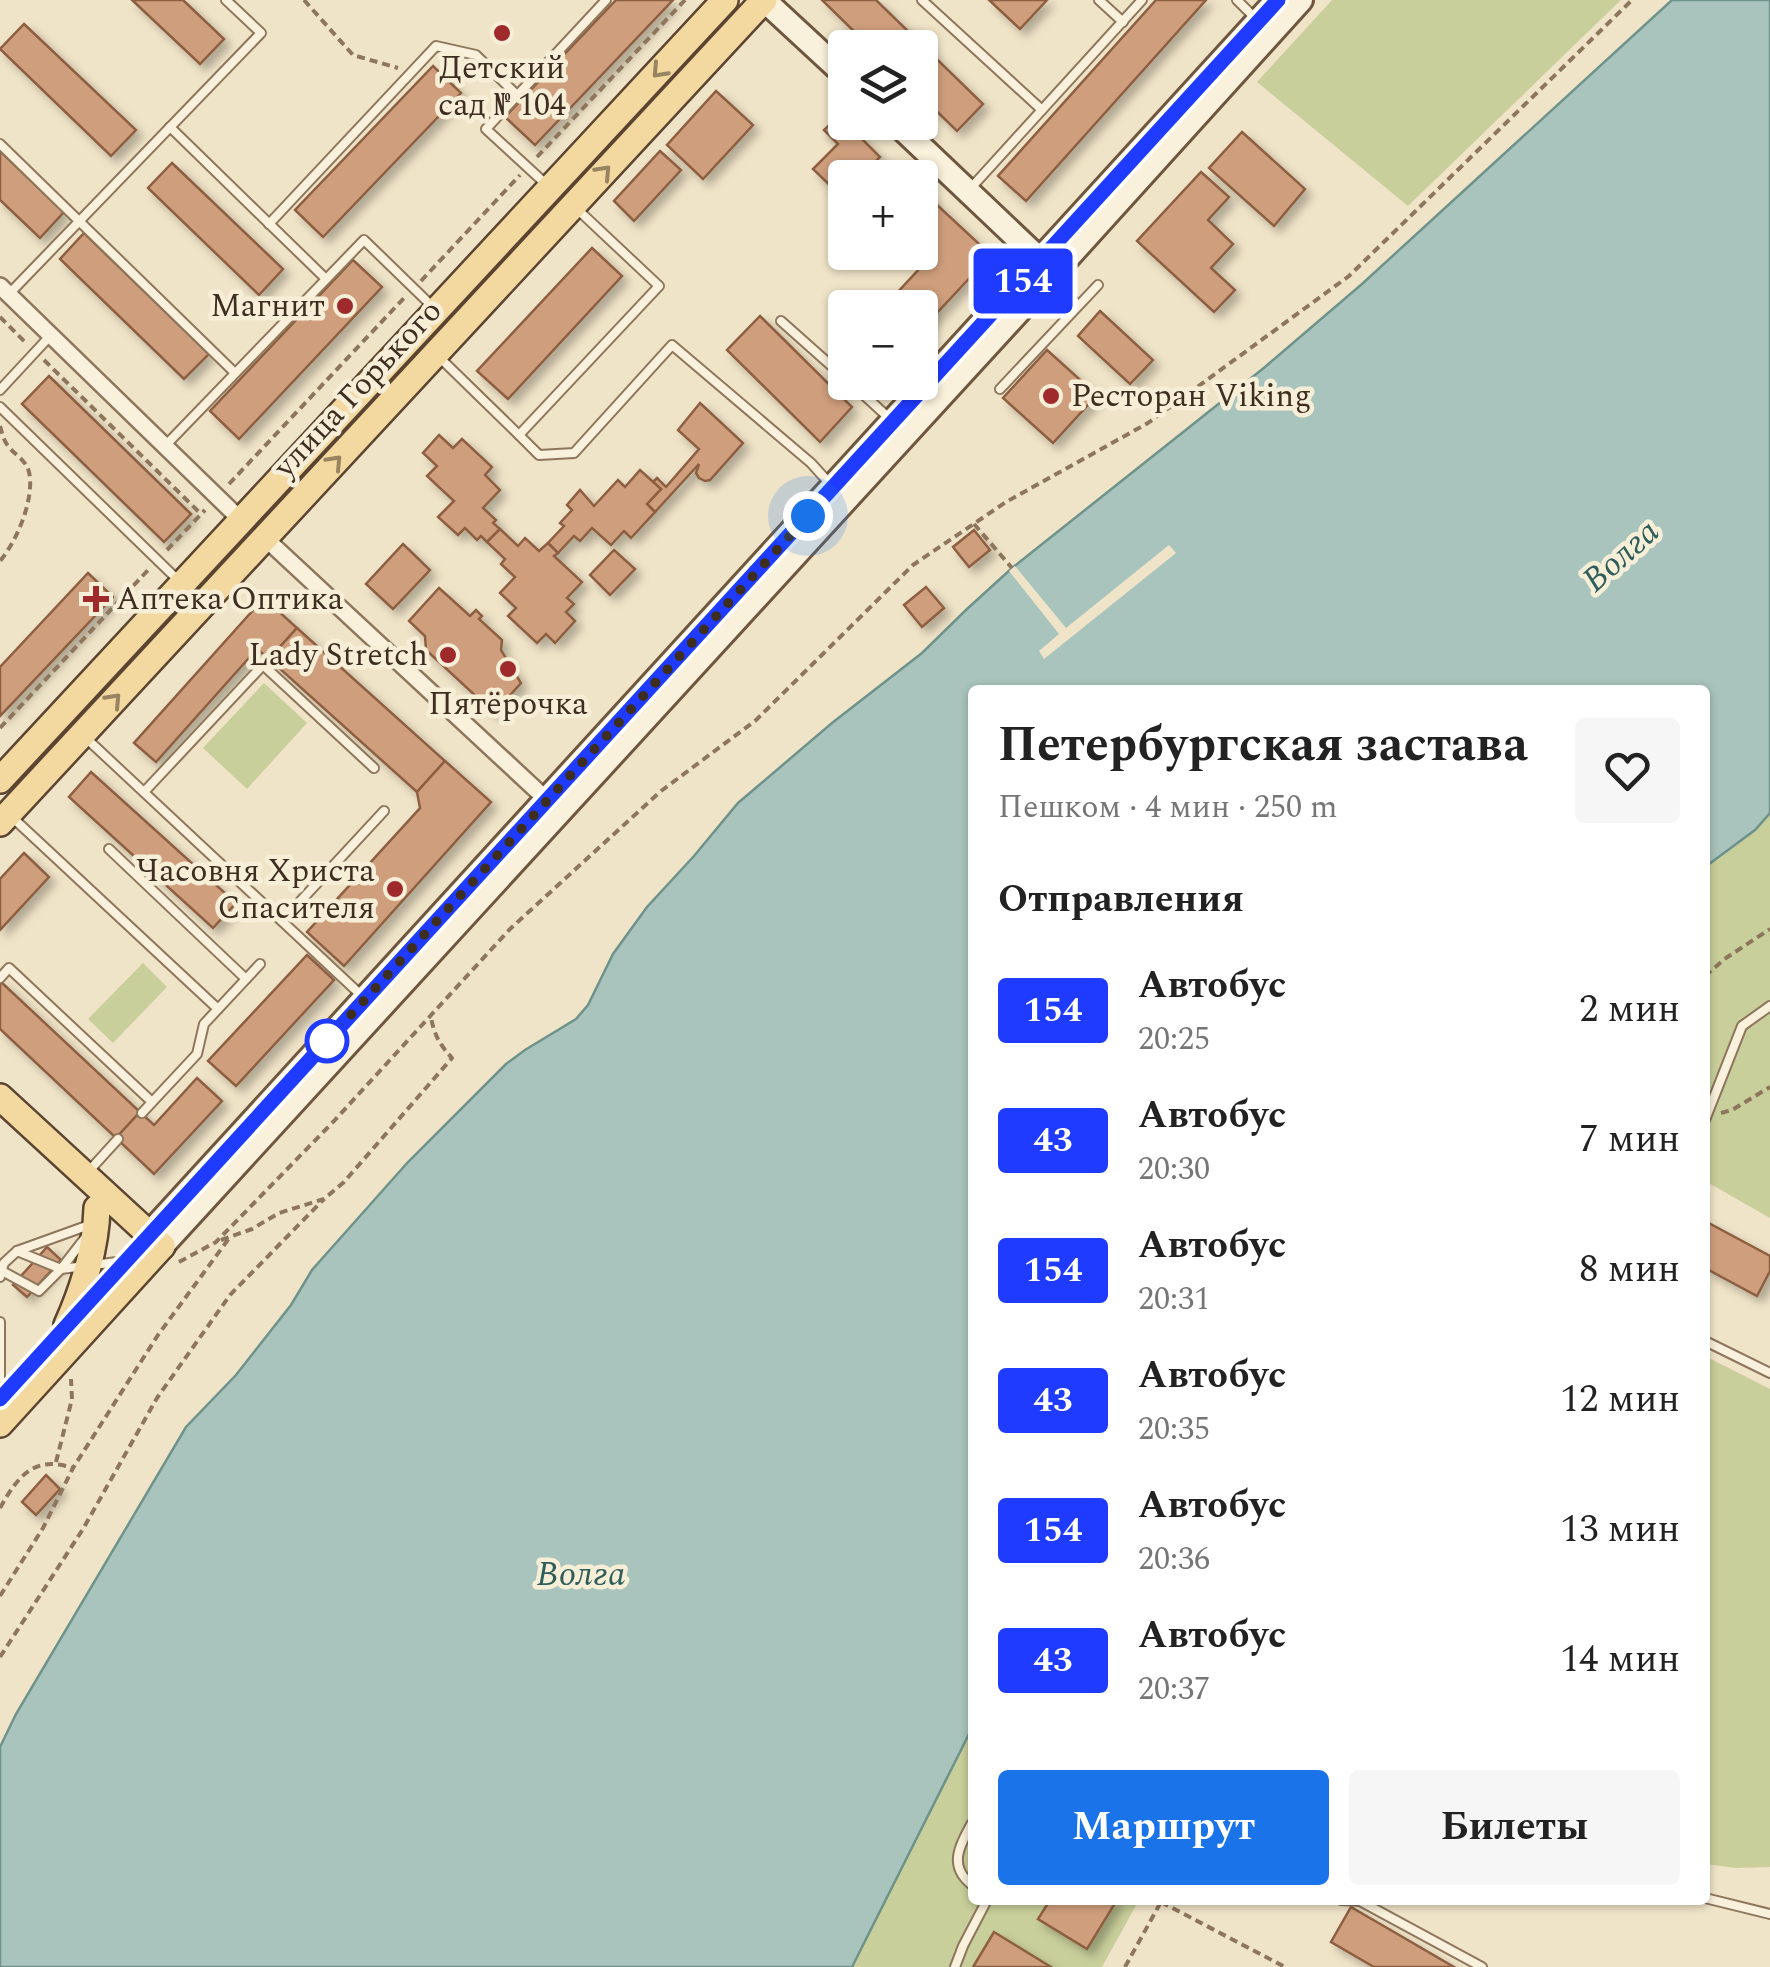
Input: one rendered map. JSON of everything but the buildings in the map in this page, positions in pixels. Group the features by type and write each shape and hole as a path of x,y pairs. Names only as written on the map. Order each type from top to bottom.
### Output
{"main road":[{"name":"улица Горького","path":"1,776 725,0"},
{"name":"улица Горького","path":"4,818 764,0"},
{"path":"764,0 828,59"},
{"path":"0,1424 365,999 894,422 1048,267 1278,0"},
{"path":"0,1399 66,1325 150,1250 1048,267 1301,0"},
{"path":"914,140 1048,267"},
{"path":"0,1097 85,1175 150,1250"},
{"path":"0,1119 97,1215 150,1250"},
{"path":"66,1325 89,1265 97,1215"}],"street":[{"path":"4,290 242,520"},
{"path":"265,538 547,800"}],"lane":[{"path":"4,290 79,221 261,33 226,0"},
{"path":"550,188 486,128 606,0"},
{"path":"922,0 1042,110"},
{"path":"1099,0 1123,22"},
{"path":"968,191 1142,0"},
{"path":"1237,0 1259,21"},
{"path":"269,224 436,46 476,55 517,95"},
{"path":"170,127 326,279"},
{"path":"0,144 236,373"},
{"path":"519,435 659,286 574,206"},
{"path":"165,446 364,240 437,310"},
{"path":"1048,267 1058,286 1078,305"},
{"path":"1000,388 1098,284"},
{"path":"781,321 828,362"},
{"path":"0,390 51,336"},
{"path":"436,354 539,455 574,452 672,345 811,462 834,488"},
{"path":"870,400 894,422"},
{"path":"0,407 182,584"},
{"path":"144,792 264,665 374,768"},
{"path":"82,734 365,999"},
{"path":"282,921 384,811"},
{"path":"4,818 218,1009"},
{"path":"109,849 246,979"},
{"path":"142,1113 197,1054 204,1024 260,964"},
{"path":"0,978 9,968 152,1102"},
{"path":"1710,1109 1742,1026 1770,1006"},
{"path":"85,1175 118,1139"},
{"path":"97,1215 60,1269 39,1290 1,1274 4,1263 16,1251 97,1215"},
{"path":"16,1251 60,1269 150,1250"},
{"path":"0,1322 0,1378"},
{"path":"1710,1343 1770,1373"},
{"path":"968,1830 956,1862 968,1882"},
{"path":"1710,1899 1770,1914"},
{"path":"955,1967 985,1905"},
{"path":"1367,1905 1482,1967"}],"path":[{"path":"304,0 354,55 412,72"},
{"path":"0,728 685,0"},
{"path":"216,1242 510,930 662,791 755,721 913,565 1006,502 1148,424 1349,276 1632,0"},
{"path":"0,317 201,514"},
{"path":"0,426 6,445 22,458 29,472 28,504 0,560"},
{"path":"974,524 1012,568"},
{"path":"1710,972 1770,929"},
{"path":"0,1657 168,1383 230,1296 344,1182 452,1058 434,1033 430,1016"},
{"path":"1710,1118 1732,1110 1770,1087"},
{"path":"150,1250 216,1242 252,1230 278,1213 324,1199"},
{"path":"0,1596 158,1334 230,1237"},
{"path":"56,1462 72,1399 71,1372"},
{"path":"0,1508 29,1469 56,1462 74,1468"},
{"path":"1125,1967 1159,1905"},
{"path":"1169,1905 1285,1967"}],"green space":[{"path":"1332,0 1621,0 1408,206 1257,82"},
{"path":"264,683 307,723 247,789 203,748"},
{"path":"1770,813 1770,1218 1710,1184 1710,863 1755,830"},
{"path":"143,963 167,987 113,1043 88,1019"},
{"path":"1710,1359 1770,1389 1770,1867 1710,1865"},
{"path":"968,1736 968,1905 1136,1905 1102,1967 852,1967"}],"water":[{"name":"Волга","path":"1672,0 1770,0 1770,813 1755,830 1710,863 1710,685 968,685 968,1736 852,1967 0,1967 0,1747 186,1427 236,1375 291,1305 312,1270 408,1162 506,1064 576,1019 588,1005 613,954 647,907 738,803 922,653 1012,568 1265,367 1362,284"}],"pier":[{"path":"1169,545 1176,553 1044,659 1039,651 1059,634 1009,571 1015,566 1066,628"}],"bus line":[{"name":"154","path":"0,1399 1278,0"}],"place":[{"name":"Детский сад № 104","path":"502,33"},
{"name":"Магнит","path":"345,306"},
{"name":"Ресторан Viking","path":"1051,396"},
{"name":"Аптека Оптика","path":"96,599"},
{"name":"Lady Stretch","path":"448,655"},
{"name":"Пятёрочка","path":"508,669"},
{"name":"Часовня Христа Спасителя","path":"395,889"}],"route":[{"path":"327,1041 808,516"}]}
